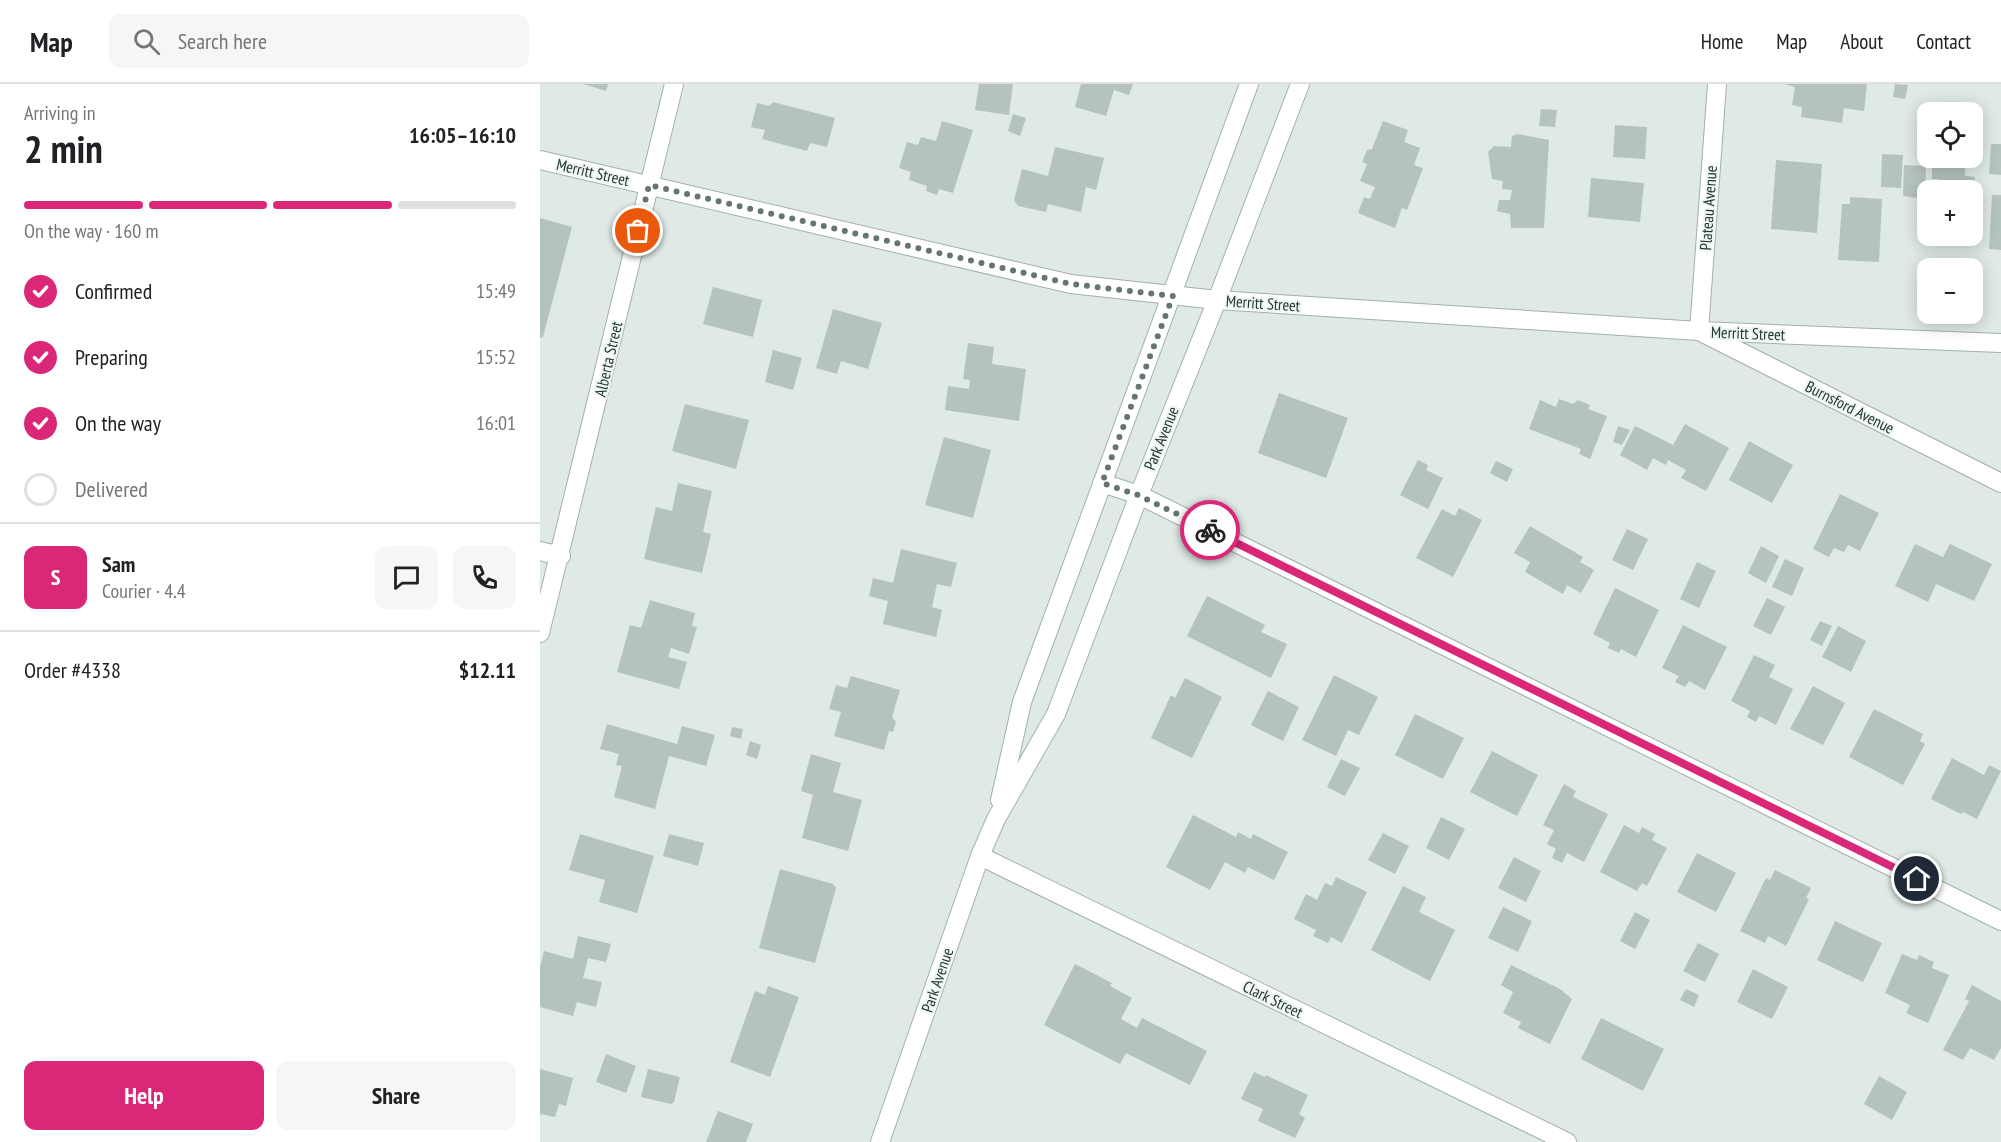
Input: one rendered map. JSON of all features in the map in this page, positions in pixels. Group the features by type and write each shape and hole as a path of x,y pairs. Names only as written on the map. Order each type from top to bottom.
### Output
{"street":[{"name":"Alberta Street","path":"540,633 561,556 674,84"},
{"name":"Park Avenue","path":"996,819 1022,702 1249,84"},
{"name":"Park Avenue","path":"880,1142 980,856 996,819 1056,714 1138,495 1217,300 1300,84"},
{"name":"Plateau Avenue","path":"1699,331 1717,84"},
{"name":"Merritt Street","path":"540,159 1071,284 1217,300 1699,331 2001,343"},
{"name":"Burnsford Avenue","path":"1699,331 2001,483"},
{"path":"1102,483 1138,495 2001,921"},
{"path":"540,551 561,556"},
{"name":"Clark Street","path":"980,856 1567,1142"}],"building":[{"path":"583,84 608,84 606,91"},
{"path":"979,84 1013,84 1009,115 975,110"},
{"path":"1081,84 1133,84 1129,95 1114,90 1106,116 1075,107"},
{"path":"1784,84 1867,84 1864,111 1844,108 1842,123 1801,117 1802,107 1792,105 1795,87"},
{"path":"1895,84 1908,85 1905,99 1893,97"},
{"path":"773,102 835,118 827,147 810,143 807,151 762,139 765,130 751,127 757,103 769,106"},
{"path":"1541,109 1557,110 1555,127 1539,126"},
{"path":"1013,114 1026,118 1020,136 1008,131"},
{"path":"942,121 973,130 953,193 939,189 937,195 926,191 927,186 909,180 911,172 899,168 907,142 918,145 921,137 936,141"},
{"path":"1383,121 1408,130 1404,142 1420,148 1414,165 1423,168 1407,210 1402,208 1395,228 1358,213 1364,197 1370,199 1375,187 1360,181 1367,164 1362,162 1367,150 1372,149"},
{"path":"1615,125 1647,127 1645,159 1613,157"},
{"path":"1518,134 1549,140 1544,228 1511,228 1510,214 1497,211 1499,200 1510,200 1512,190 1502,189 1503,181 1492,179 1488,152 1494,146 1511,147 1512,136"},
{"path":"1991,144 2001,144 2001,175 1989,174"},
{"path":"1055,147 1104,158 1096,190 1086,187 1081,212 1048,204 1046,212 1018,206 1014,200 1022,169 1048,176"},
{"path":"1882,154 1903,155 1901,188 1881,187"},
{"path":"1776,160 1822,164 1817,233 1771,229"},
{"path":"1904,165 1926,168 1926,180 1917,180 1917,198 1903,196"},
{"path":"1932,168 1965,168 1965,176 1975,177 1975,180 1932,179"},
{"path":"1591,178 1644,183 1640,222 1588,217"},
{"path":"1992,195 2001,195 2001,250 1989,249"},
{"path":"1850,197 1882,199 1879,262 1838,260 1842,204 1850,204"},
{"path":"540,218 572,227 543,337 540,338"},
{"path":"713,287 762,300 753,337 703,324"},
{"path":"833,309 882,323 868,369 841,361 837,374 816,368"},
{"path":"968,343 994,347 992,364 1026,369 1019,421 945,410 948,386 969,389 970,380 963,379"},
{"path":"773,350 802,358 793,390 765,382"},
{"path":"1279,393 1348,418 1326,478 1258,453"},
{"path":"1559,399 1573,404 1578,400 1590,405 1588,409 1607,416 1590,459 1579,454 1581,449 1529,429 1540,400 1556,407"},
{"path":"685,404 749,420 736,469 672,451"},
{"path":"1685,424 1729,448 1706,491 1681,478 1686,470 1668,460 1666,465 1653,458 1647,470 1620,455 1635,426 1673,445"},
{"path":"1618,426 1630,430 1622,445 1613,442"},
{"path":"944,437 991,450 973,518 925,505"},
{"path":"1749,441 1793,465 1772,503 1729,480"},
{"path":"1418,460 1428,465 1426,470 1443,478 1428,509 1400,495"},
{"path":"1496,461 1513,469 1507,482 1490,473"},
{"path":"678,483 712,491 703,532 711,534 702,573 644,559 656,507 672,511"},
{"path":"1840,494 1879,513 1860,551 1848,545 1844,552 1834,548 1829,557 1813,549"},
{"path":"1459,508 1482,520 1453,577 1416,558 1442,509 1455,516"},
{"path":"1530,526 1583,557 1580,562 1594,570 1581,593 1567,585 1563,594 1525,572 1530,562 1514,553"},
{"path":"1627,529 1648,539 1633,570 1612,560"},
{"path":"1915,544 1943,557 1950,544 1992,564 1974,601 1936,584 1928,602 1895,586"},
{"path":"1761,546 1779,556 1766,583 1748,573"},
{"path":"901,549 957,563 951,587 937,584 932,607 942,610 936,637 883,624 888,601 869,596 873,578 893,583"},
{"path":"1785,559 1804,568 1792,596 1772,587"},
{"path":"1697,562 1716,571 1699,608 1680,599"},
{"path":"1615,588 1659,610 1636,657 1621,649 1619,653 1608,648 1610,643 1593,634"},
{"path":"1207,596 1265,625 1261,632 1287,644 1271,678 1187,636"},
{"path":"1767,598 1785,607 1771,635 1753,626"},
{"path":"650,600 695,613 692,626 697,627 689,654 671,648 668,657 687,662 679,689 617,672 630,625 641,628"},
{"path":"1820,621 1832,626 1822,646 1810,640"},
{"path":"1683,625 1727,647 1705,690 1689,681 1685,687 1675,682 1679,676 1662,668"},
{"path":"1838,626 1866,641 1851,672 1822,657"},
{"path":"1754,655 1775,665 1769,677 1793,689 1776,725 1759,716 1756,722 1747,717 1750,711 1731,701"},
{"path":"1334,675 1378,697 1359,735 1348,730 1336,756 1302,740"},
{"path":"851,676 900,690 892,717 896,722 893,732 889,731 884,750 834,736 841,712 829,709 836,685 847,688"},
{"path":"1185,678 1222,697 1192,758 1151,738 1171,695 1175,698"},
{"path":"1813,686 1845,703 1823,745 1790,729"},
{"path":"1268,691 1299,707 1283,741 1251,725"},
{"path":"1874,709 1923,734 1920,741 1925,744 1903,785 1849,757"},
{"path":"1415,714 1464,738 1443,779 1395,755"},
{"path":"607,724 677,744 682,726 715,735 706,766 669,756 655,809 614,797 622,766 616,765 619,754 600,749"},
{"path":"732,727 743,729 741,739 730,736"},
{"path":"750,741 761,745 757,759 746,755"},
{"path":"1492,751 1538,775 1517,816 1470,792"},
{"path":"811,754 841,763 833,792 862,800 848,851 802,838 813,795 801,791"},
{"path":"1952,758 1984,775 1989,765 2001,771 1977,819 1931,799"},
{"path":"1341,759 1360,768 1345,796 1327,787"},
{"path":"1564,784 1576,791 1573,797 1608,814 1584,862 1567,853 1562,863 1552,858 1556,849 1547,844 1554,830 1543,825"},
{"path":"1193,815 1236,837 1238,832 1251,839 1253,834 1288,852 1274,880 1248,867 1245,873 1225,862 1210,890 1166,867"},
{"path":"1441,817 1465,829 1449,860 1426,848"},
{"path":"1624,825 1639,833 1642,827 1655,834 1652,840 1667,848 1647,886 1642,883 1637,891 1600,872"},
{"path":"1383,833 1409,846 1395,874 1368,860"},
{"path":"580,834 654,856 637,913 599,902 605,880 569,870"},
{"path":"669,834 704,843 698,866 663,856"},
{"path":"1697,853 1736,873 1716,912 1677,892"},
{"path":"1514,857 1541,871 1526,902 1498,888"},
{"path":"780,869 833,884 836,888 815,963 759,948"},
{"path":"1775,870 1811,888 1806,898 1809,899 1786,946 1768,936 1765,943 1740,931 1766,878 1770,880"},
{"path":"1336,877 1367,892 1342,943 1331,937 1328,943 1313,936 1316,930 1294,919 1306,894 1317,900 1325,883 1332,886"},
{"path":"1403,886 1426,897 1419,912 1455,930 1430,981 1371,950"},
{"path":"1503,907 1532,921 1518,952 1488,938"},
{"path":"1635,912 1650,920 1635,949 1620,941"},
{"path":"1835,921 1882,943 1863,982 1817,960"},
{"path":"578,936 611,944 606,962 588,958 583,978 602,982 596,1007 577,1002 573,1016 540,1007 540,967 544,951 573,959"},
{"path":"1698,943 1719,954 1705,982 1683,971"},
{"path":"1902,954 1917,960 1919,955 1934,962 1932,968 1949,975 1928,1023 1906,1013 1910,1005 1885,993"},
{"path":"1075,964 1112,983 1110,986 1132,998 1121,1019 1137,1028 1142,1018 1207,1051 1190,1085 1126,1053 1120,1064 1044,1025"},
{"path":"1511,965 1560,989 1572,999 1550,1044 1518,1028 1521,1022 1503,1013 1513,992 1501,985"},
{"path":"1753,969 1788,987 1772,1019 1737,1002"},
{"path":"1972,985 2001,1001 2001,1048 1994,1060 1970,1048 1963,1060 1943,1050 1969,1001 1965,999"},
{"path":"768,986 799,997 770,1077 730,1062 755,991 765,995"},
{"path":"1686,989 1699,995 1694,1007 1680,1000"},
{"path":"1601,1018 1664,1049 1643,1091 1581,1059"},
{"path":"606,1054 636,1066 626,1093 596,1082"},
{"path":"540,1069 573,1078 566,1106 559,1104 555,1117 540,1114"},
{"path":"648,1069 680,1077 674,1102 671,1104 641,1097"},
{"path":"1254,1072 1265,1077 1266,1075 1308,1095 1299,1114 1305,1118 1295,1138 1258,1121 1263,1109 1241,1099"},
{"path":"1879,1076 1907,1092 1892,1120 1864,1104"},
{"path":"718,1111 753,1124 746,1142 706,1142"}],"way so far":[{"path":"638,231 649,185 1071,284 1173,296 1102,483 1138,495 1210,530"}],"route":[{"path":"1210,530 1917,879"}]}
